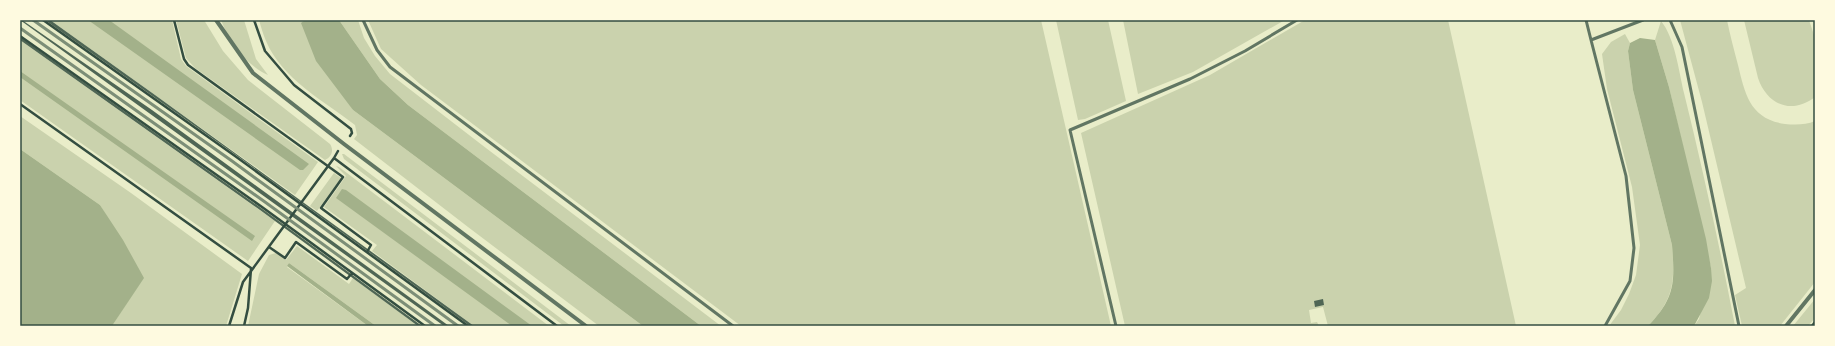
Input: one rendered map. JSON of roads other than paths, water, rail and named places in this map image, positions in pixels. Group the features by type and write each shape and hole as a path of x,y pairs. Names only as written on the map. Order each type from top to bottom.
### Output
{"street":[{"path":"216,20 253,73 344,144 586,326"},
{"path":"1786,326 1815,290"}],"lane":[{"path":"363,20 377,50 390,67 733,326"},
{"path":"1116,326 1070,130 1190,79 1244,51 1297,20"},
{"path":"1586,20 1626,176 1634,248 1630,282 1605,326"},
{"path":"1591,40 1643,20"},
{"path":"1670,20 1682,47 1739,326"}],"railway":[{"path":"33,20 232,161 458,326"},
{"path":"20,28 265,202 435,326"}]}
